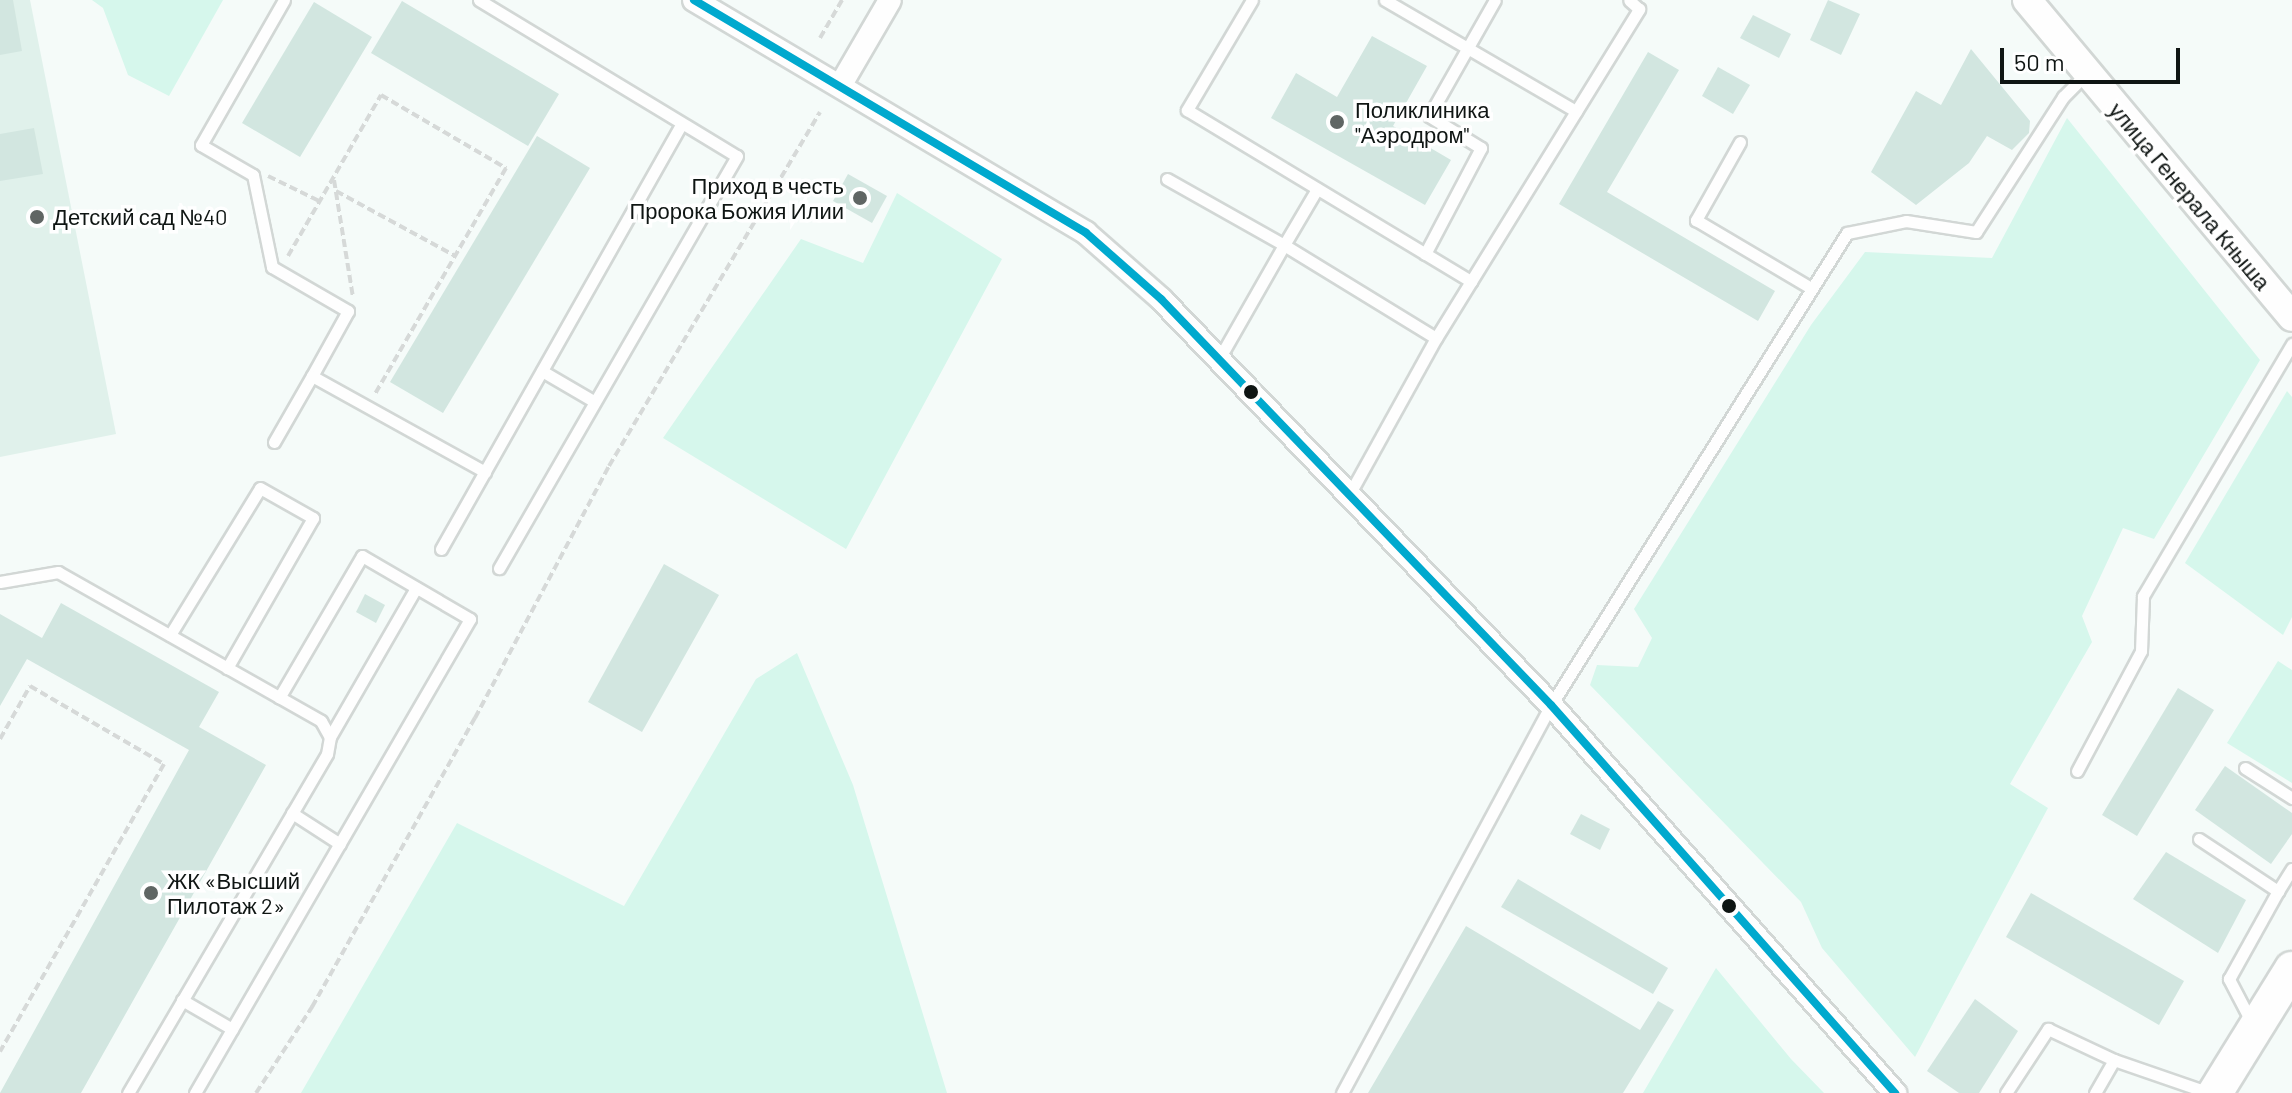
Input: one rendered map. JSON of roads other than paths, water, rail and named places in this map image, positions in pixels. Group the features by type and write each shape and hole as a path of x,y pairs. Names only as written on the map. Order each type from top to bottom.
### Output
{"main road":[{"path":"2212,1093 2292,969"}],"street":[{"path":"694,0 1086,233 1220,357 1551,705 1895,1093"},
{"path":"840,86 890,0"},
{"name":"улица Генерала Кныша","path":"2027,0 2292,317"}],"lane":[{"path":"274,442 348,311 272,267 253,175 201,145 284,0"},
{"path":"479,0 737,156 499,568"},
{"path":"1252,0 1187,110 1471,281"},
{"path":"1385,0 1576,111"},
{"path":"1425,254 1481,148 1429,116 1495,0"},
{"path":"1350,493 1436,338 1639,9 1629,0"},
{"path":"1342,1093 1551,705 1847,233 1906,221 1976,232 2063,97 2087,73"},
{"path":"441,549 682,123"},
{"path":"1740,142 1696,220 1811,288"},
{"path":"1167,179 1284,245 1436,338"},
{"path":"1220,357 1317,189"},
{"path":"2077,771 2141,651 2143,596 2292,344"},
{"path":"542,371 595,402"},
{"path":"312,376 485,472"},
{"path":"170,635 260,488 313,518 227,668"},
{"path":"195,1093 470,619 362,556 279,698"},
{"path":"0,582 58,572 321,721 330,737"},
{"path":"128,1093 327,754 330,737 416,588"},
{"path":"2245,768 2292,798"},
{"path":"292,813 340,844"},
{"path":"2199,839 2278,891"},
{"path":"2255,1028 2229,979 2292,869"},
{"path":"182,1000 232,1029"},
{"path":"2006,1093 2048,1029 2114,1060 2212,1093"},
{"path":"2095,1093 2114,1060"}],"place":[{"name":"Поликлиника \"Аэродром\"","path":"1337,122"},
{"name":"Приход в честь Пророка Божия Илии","path":"860,198"},
{"name":"Детский сад №40","path":"37,217"},
{"name":"ЖК «Высший Пилотаж 2»","path":"151,893"}]}
